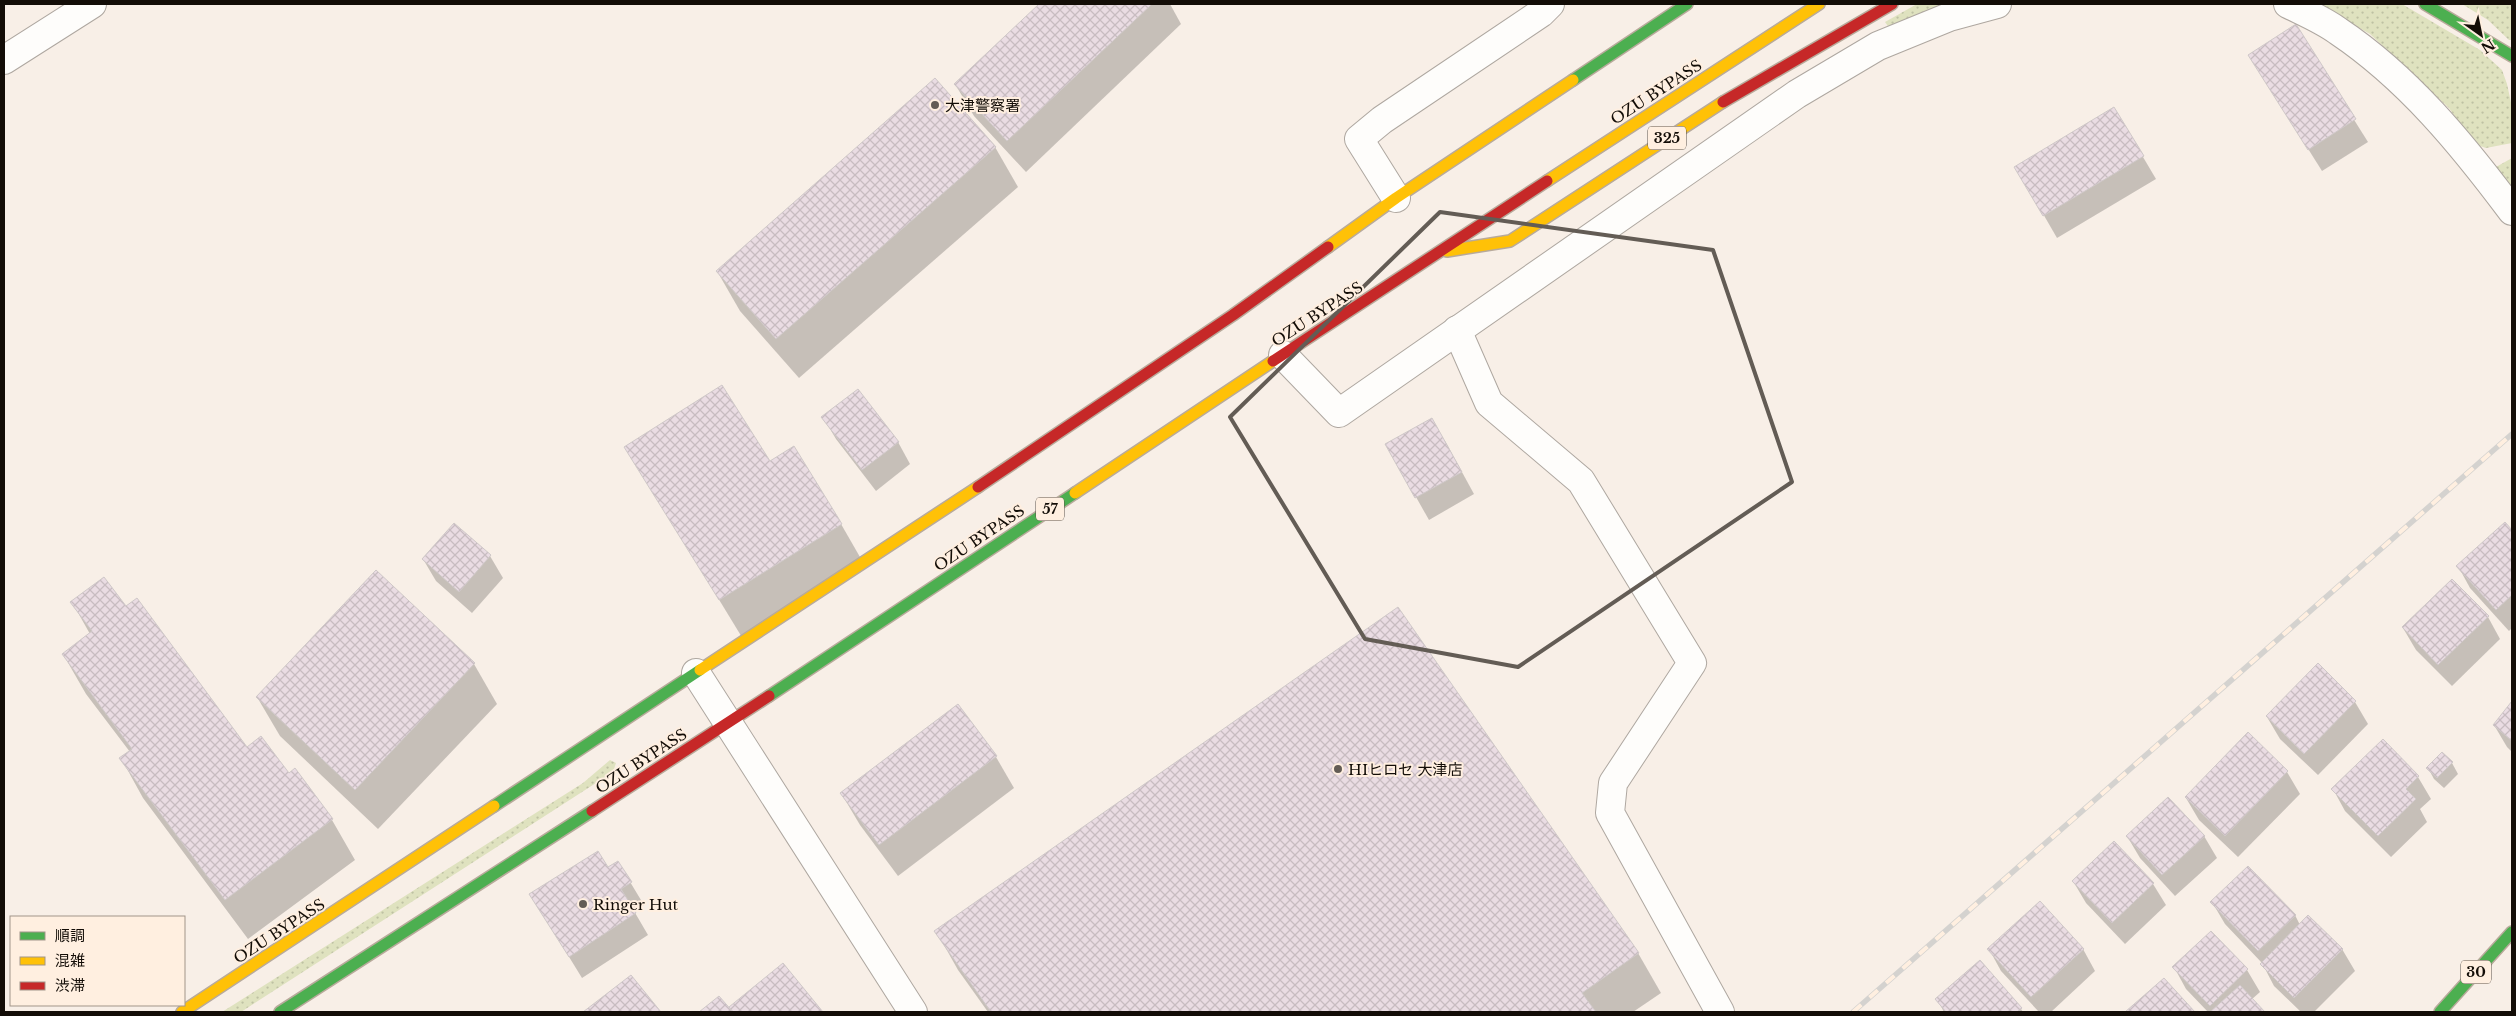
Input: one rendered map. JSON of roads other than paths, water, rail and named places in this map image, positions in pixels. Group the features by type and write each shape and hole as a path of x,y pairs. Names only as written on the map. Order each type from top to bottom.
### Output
{"main road":[{"name":"OZU BYPASS","path":"182,1012 696,673 1233,315 1396,198 1686,4"},
{"name":"OZU BYPASS","path":"280,1012 728,723 1283,354 1819,4"},
{"name":"325","path":"1438,252 1510,241 1744,88 1892,4"},
{"path":"2425,4 2512,56"},
{"name":"30","path":"2440,1012 2512,932"}],"street":[{"path":"4,60 92,4"},
{"path":"1396,198 1359,139 1382,120 1541,13 1550,4"},
{"path":"1283,354 1339,413 1798,94 1878,46 1949,17 1997,4"},
{"path":"2288,4 2337,30 2391,71 2465,149 2512,211"},
{"path":"1457,330 1489,403 1581,481 1692,663 1613,783 1610,814 1720,1012"},
{"path":"696,673 913,1012"}],"railway":[{"path":"1853,1012 2512,434"}],"place":[{"name":"大津警察署","path":"935,105"},
{"name":"HIヒロセ 大津店","path":"1338,769"},
{"name":"Ringer Hut","path":"583,904"}]}
